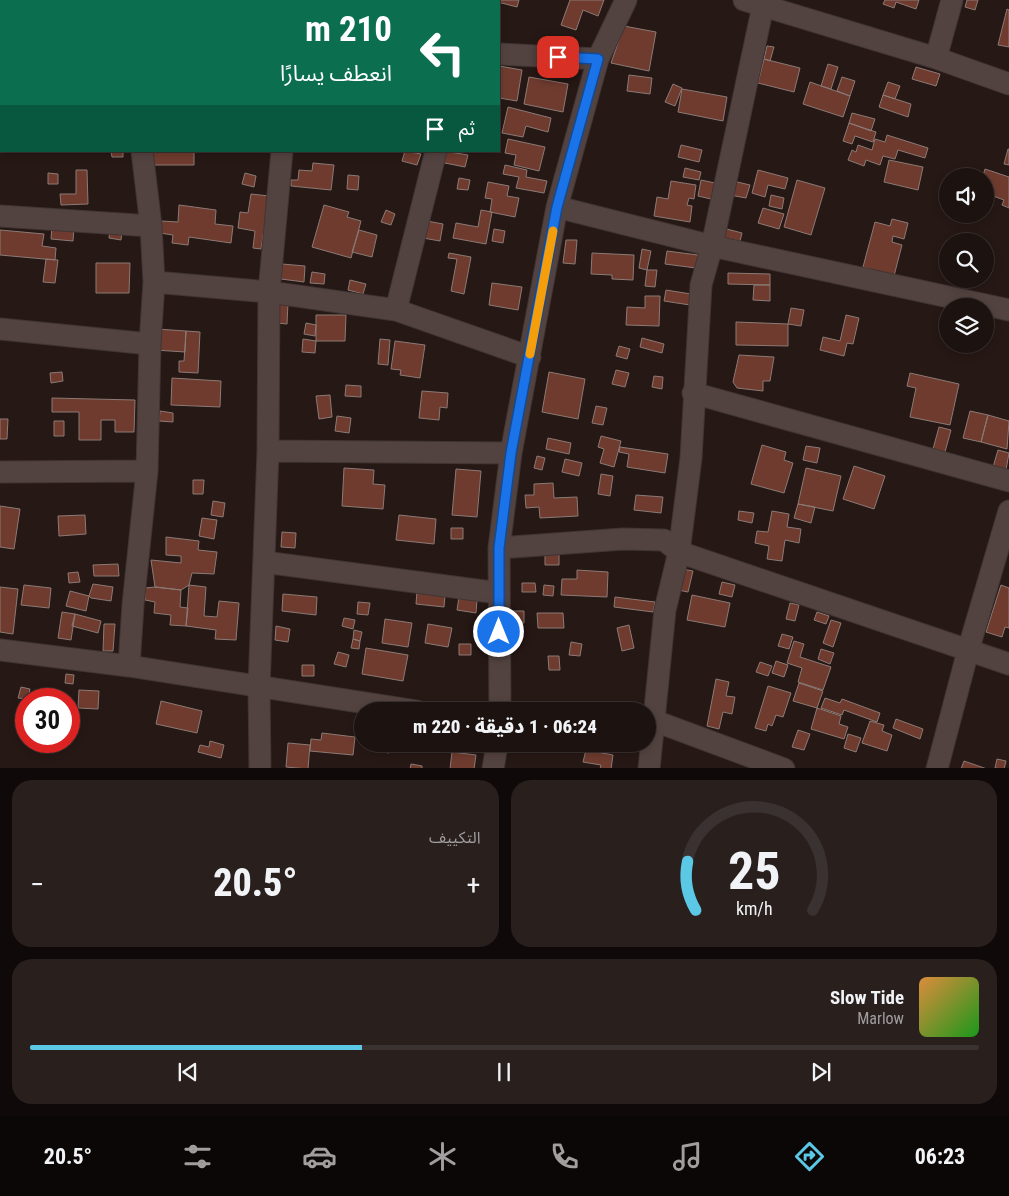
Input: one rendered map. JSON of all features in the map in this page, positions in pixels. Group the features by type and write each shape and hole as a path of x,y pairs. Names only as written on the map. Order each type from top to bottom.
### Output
{"street":[{"path":"500,702 499,548 511,453 557,207 598,59 626,0"},
{"path":"936,58 952,0"},
{"path":"656,710 665,610 679,552 691,458 693,393 702,286 712,246 754,3 936,58 1009,84"},
{"path":"500,54 598,59"},
{"path":"129,666 133,606 147,471 150,344 154,282 151,226 142,152"},
{"path":"260,768 259,688 268,451 269,292 282,152"},
{"path":"396,310 436,152"},
{"path":"557,207 712,246 1009,310"},
{"path":"0,216 151,226"},
{"path":"154,282 269,292 396,310 530,357"},
{"path":"0,329 150,344"},
{"path":"693,393 1009,481"},
{"path":"268,451 511,453"},
{"path":"0,472 147,471"},
{"path":"937,768 968,651 1009,511"},
{"path":"499,548 623,539 664,540 679,552 1009,664"},
{"path":"264,562 499,593"},
{"path":"0,650 129,666 355,702"},
{"path":"656,721 784,768"},
{"path":"493,768 496,752"},
{"path":"649,768 651,752"}],"building":[{"path":"500,0 519,0 517,7 500,3"},
{"path":"570,0 604,0 598,16 583,10 576,30 561,25"},
{"path":"885,0 919,0 916,9 896,2 894,8 883,4"},
{"path":"967,0 978,0 975,10 965,7"},
{"path":"1007,9 1009,10 1009,47 998,45"},
{"path":"624,26 656,32 649,71 611,63"},
{"path":"767,46 774,47 770,61 764,59"},
{"path":"764,59 800,68 794,92 758,83"},
{"path":"828,64 838,67 831,89 821,86"},
{"path":"500,66 522,70 517,101 500,98"},
{"path":"916,67 940,74 936,86 912,79"},
{"path":"629,75 652,78 650,94 627,91"},
{"path":"529,77 568,84 563,112 524,104"},
{"path":"842,77 855,81 850,96 837,91"},
{"path":"810,82 850,96 843,117 803,104"},
{"path":"888,82 900,86 895,99 883,95"},
{"path":"673,84 682,88 675,106 665,102"},
{"path":"682,89 727,97 723,121 678,112"},
{"path":"883,95 911,104 908,117 879,107"},
{"path":"508,107 551,118 548,132 526,126 523,137 502,133"},
{"path":"852,113 875,119 871,131 849,123"},
{"path":"849,123 876,132 873,142 855,136 852,144 843,141"},
{"path":"887,135 928,148 925,158 898,150 895,159 883,156 880,165 866,160 864,166 848,160 852,150 856,152 858,145 872,150 875,139 885,142"},
{"path":"508,139 545,147 539,171 514,165 516,155 505,153"},
{"path":"681,145 702,150 699,162 678,157"},
{"path":"1009,149 1009,165 1004,164"},
{"path":"111,152 123,152 123,157 112,157"},
{"path":"149,152 194,152 194,165 149,165"},
{"path":"405,152 421,154 417,165 402,161"},
{"path":"443,152 468,155 465,167 440,162"},
{"path":"889,160 923,167 918,190 884,182"},
{"path":"313,163 334,165 331,190 291,186 291,180 298,180 299,170 312,171"},
{"path":"505,165 527,170 526,177 547,181 544,193 516,188 519,177 503,174"},
{"path":"685,168 701,172 699,180 683,177"},
{"path":"76,170 87,170 88,204 61,205 60,194 76,194"},
{"path":"758,170 788,178 785,189 768,185 765,197 752,193"},
{"path":"994,172 1009,177 1009,208 1002,205 1004,200 994,196"},
{"path":"48,173 58,174 58,184 48,184"},
{"path":"245,173 256,176 254,187 242,184"},
{"path":"348,175 359,176 358,190 347,189"},
{"path":"459,178 470,180 468,190 457,189"},
{"path":"701,180 715,183 711,199 698,196"},
{"path":"797,180 825,188 811,235 784,227"},
{"path":"671,181 696,185 694,199 689,198 687,205 692,206 690,222 654,216 657,197 668,199"},
{"path":"733,181 750,185 746,198 730,195"},
{"path":"488,182 509,186 507,196 519,198 515,217 490,212 492,199 485,198"},
{"path":"251,194 269,196 261,249 253,248 255,231 238,228 240,212 248,213"},
{"path":"771,195 784,198 782,209 769,206"},
{"path":"179,205 216,210 215,224 233,226 231,243 189,237 188,245 172,243 173,235 160,233 161,221 178,222"},
{"path":"324,205 349,212 347,217 361,221 351,258 312,247"},
{"path":"763,208 784,214 779,229 758,223"},
{"path":"386,210 395,214 391,225 381,222"},
{"path":"481,210 492,212 486,244 453,238 456,223 478,227"},
{"path":"892,219 908,223 904,239 893,236 892,242 902,245 894,276 863,267 875,222 890,226"},
{"path":"427,221 443,224 440,241 423,238"},
{"path":"52,226 74,227 73,241 51,239"},
{"path":"723,228 742,233 740,241 720,237"},
{"path":"110,229 122,230 121,240 109,238"},
{"path":"494,229 505,231 503,243 492,241"},
{"path":"0,230 44,234 42,246 56,248 55,260 0,255"},
{"path":"359,230 377,235 372,257 352,252"},
{"path":"566,240 577,240 575,264 563,263"},
{"path":"642,249 651,251 647,270 639,268"},
{"path":"667,251 698,255 696,268 665,264"},
{"path":"449,253 471,257 464,294 451,291 457,259 448,258"},
{"path":"592,253 634,255 633,280 612,279 612,275 591,274"},
{"path":"46,259 58,260 55,283 43,282"},
{"path":"96,263 130,263 129,293 96,293"},
{"path":"282,264 305,266 304,282 281,279"},
{"path":"647,270 657,270 655,287 645,286"},
{"path":"312,272 325,274 324,284 310,283"},
{"path":"728,273 770,274 770,285 728,284"},
{"path":"350,280 366,284 363,294 348,290"},
{"path":"492,283 522,287 518,310 489,305"},
{"path":"754,285 770,285 770,301 753,300"},
{"path":"666,290 691,294 690,305 664,301"},
{"path":"645,296 660,296 659,326 626,325 627,307 645,308"},
{"path":"278,302 288,303 287,324 277,323"},
{"path":"791,308 804,310 801,326 788,324"},
{"path":"316,315 346,315 345,341 316,341"},
{"path":"846,315 859,318 853,344 847,343 844,356 820,350 823,337 840,341"},
{"path":"736,322 788,324 788,346 736,345"},
{"path":"306,323 316,325 315,336 304,334"},
{"path":"157,329 186,331 185,352 155,350"},
{"path":"186,331 200,332 198,373 179,372 179,361 184,361"},
{"path":"642,338 664,344 662,353 640,347"},
{"path":"303,339 316,341 315,353 302,352"},
{"path":"380,339 390,340 388,365 378,364"},
{"path":"395,341 425,345 420,378 400,375 401,370 391,369"},
{"path":"619,346 630,349 627,359 616,356"},
{"path":"739,355 774,357 770,381 763,381 763,391 737,388 733,382"},
{"path":"616,370 629,373 625,387 612,384"},
{"path":"62,372 63,381 51,383 50,373"},
{"path":"549,372 585,379 578,419 542,412"},
{"path":"910,373 959,384 950,425 910,417 916,388 907,386"},
{"path":"654,376 663,377 662,389 652,387"},
{"path":"172,378 221,381 220,407 171,405"},
{"path":"346,385 361,386 361,397 345,396"},
{"path":"422,391 448,393 447,408 440,407 439,420 419,418"},
{"path":"330,395 332,417 319,419 316,396"},
{"path":"52,398 135,400 134,432 115,432 115,420 101,420 101,440 79,440 79,412 52,412"},
{"path":"596,406 607,408 603,425 592,423"},
{"path":"160,411 173,413 173,422 159,421"},
{"path":"970,411 988,415 981,442 963,438"},
{"path":"988,415 1009,421 1007,449 981,442"},
{"path":"337,416 351,418 349,433 335,431"},
{"path":"0,419 8,419 7,439 0,439"},
{"path":"54,421 64,421 64,436 54,436"},
{"path":"939,427 951,430 945,452 933,449"},
{"path":"601,436 621,441 614,467 600,463 604,449 598,447"},
{"path":"548,438 571,443 569,454 546,449"},
{"path":"762,445 786,452 784,460 793,463 784,493 751,484"},
{"path":"806,446 820,448 817,463 803,460"},
{"path":"620,447 668,454 665,473 627,467 629,454 619,452"},
{"path":"998,450 1009,453 1006,470 993,467"},
{"path":"537,456 545,458 542,470 534,468"},
{"path":"565,459 582,463 579,476 562,472"},
{"path":"854,466 885,476 874,509 843,499"},
{"path":"344,468 374,470 373,484 385,485 383,509 342,506"},
{"path":"806,468 841,476 833,511 798,504"},
{"path":"456,469 481,471 477,517 452,515"},
{"path":"601,474 613,476 610,496 598,494"},
{"path":"193,480 204,480 203,494 193,494"},
{"path":"553,483 554,498 577,497 578,516 540,518 539,507 526,508 525,495 534,495 534,484"},
{"path":"636,495 663,497 661,513 634,510"},
{"path":"213,501 225,503 223,517 211,515"},
{"path":"798,504 815,507 811,523 794,518"},
{"path":"0,506 20,509 14,549 0,547"},
{"path":"739,511 754,513 752,523 738,520"},
{"path":"772,511 789,514 787,527 801,529 799,543 785,540 782,561 767,559 769,546 755,543 757,531 768,532"},
{"path":"85,515 86,534 59,536 58,516"},
{"path":"399,515 436,519 434,544 396,540"},
{"path":"202,518 217,520 214,539 199,536"},
{"path":"451,528 463,528 463,539 451,539"},
{"path":"282,532 296,533 295,548 281,547"},
{"path":"166,537 199,541 198,550 217,552 214,574 192,573 189,585 181,590 155,587 151,560 181,563 181,556 166,555"},
{"path":"545,552 559,552 559,565 545,565"},
{"path":"118,564 119,576 94,576 93,565"},
{"path":"682,569 693,571 688,592 678,590"},
{"path":"577,570 608,572 607,597 561,595 562,579 577,579"},
{"path":"78,572 80,582 69,583 68,573"},
{"path":"722,582 735,585 732,597 719,594"},
{"path":"522,583 535,583 536,592 522,592"},
{"path":"93,584 113,587 111,601 91,598 89,596"},
{"path":"24,585 51,588 49,608 21,605"},
{"path":"189,585 206,587 204,616 217,617 219,601 239,603 236,640 215,639 216,630 186,626"},
{"path":"544,585 554,586 553,596 543,595"},
{"path":"1001,585 1009,588 1009,628 1005,627 1002,637 986,632"},
{"path":"0,587 18,589 13,634 0,632"},
{"path":"155,587 181,590 180,607 188,608 186,626 170,625 171,615 154,613 155,602 145,600 145,588"},
{"path":"70,591 89,596 86,611 66,606"},
{"path":"417,591 445,595 444,607 416,604"},
{"path":"283,594 317,597 316,615 282,611"},
{"path":"692,595 730,603 725,627 687,620"},
{"path":"459,597 477,600 476,613 457,610"},
{"path":"615,597 655,602 653,612 614,607"},
{"path":"358,602 370,603 368,615 357,614"},
{"path":"790,603 799,605 795,621 786,619"},
{"path":"510,611 524,611 524,623 510,623"},
{"path":"62,612 75,614 71,640 58,638"},
{"path":"817,612 829,616 826,624 814,620"},
{"path":"537,613 563,613 564,628 538,628"},
{"path":"75,614 101,621 98,633 72,626"},
{"path":"344,618 355,620 353,629 342,626"},
{"path":"385,619 412,623 408,647 382,643"},
{"path":"831,620 841,623 833,647 823,643"},
{"path":"104,624 115,624 113,651 103,651"},
{"path":"428,624 452,628 448,647 425,643"},
{"path":"629,625 634,648 622,651 617,628"},
{"path":"276,626 290,629 288,642 275,640"},
{"path":"354,630 362,632 360,641 353,639"},
{"path":"782,634 793,637 789,649 778,646"},
{"path":"353,639 360,641 359,649 351,648"},
{"path":"794,641 804,644 800,657 831,667 823,690 798,682 802,668 787,663"},
{"path":"571,642 582,644 580,656 569,655"},
{"path":"459,644 471,644 471,655 459,655"},
{"path":"366,648 408,655 403,681 362,674"},
{"path":"821,649 834,653 830,664 818,659"},
{"path":"338,652 349,655 346,667 334,664"},
{"path":"548,656 559,656 560,670 549,670"},
{"path":"776,661 788,665 784,677 772,673"},
{"path":"760,662 772,666 768,676 756,672"},
{"path":"302,665 314,665 314,676 302,676"},
{"path":"66,674 74,675 73,684 65,683"},
{"path":"716,679 729,682 726,696 735,697 732,714 723,712 719,729 707,726"},
{"path":"799,683 823,691 817,708 793,701"},
{"path":"768,686 791,693 783,717 776,715 772,726 768,724 766,731 755,728"},
{"path":"80,690 99,691 98,709 80,708"},
{"path":"825,698 840,703 842,699 880,713 877,722 844,710 842,715 821,708"},
{"path":"161,701 202,711 197,733 156,724"},
{"path":"817,708 841,716 839,724 848,727 844,739 811,729"},
{"path":"896,719 923,729 920,739 893,728"},
{"path":"870,721 884,725 882,731 892,735 887,751 862,743"},
{"path":"798,730 810,734 804,750 792,747"},
{"path":"322,733 354,737 353,755 310,751 311,739 321,740"},
{"path":"848,734 861,738 856,752 844,748"},
{"path":"210,741 224,745 221,758 198,752 200,745 209,747"},
{"path":"288,743 310,745 308,768 286,767"},
{"path":"452,752 476,755 474,768 450,768"},
{"path":"586,752 613,755 611,768 600,768 601,765 583,762"},
{"path":"997,759 1006,761 1004,768 995,768"},
{"path":"964,761 984,768 961,768"},
{"path":"411,764 422,766 422,768 410,768"}],"slow traffic":[{"path":"530,354 553,231"}],"route":[{"path":"499,632 499,548 511,453 557,207 598,59 558,57"}]}
